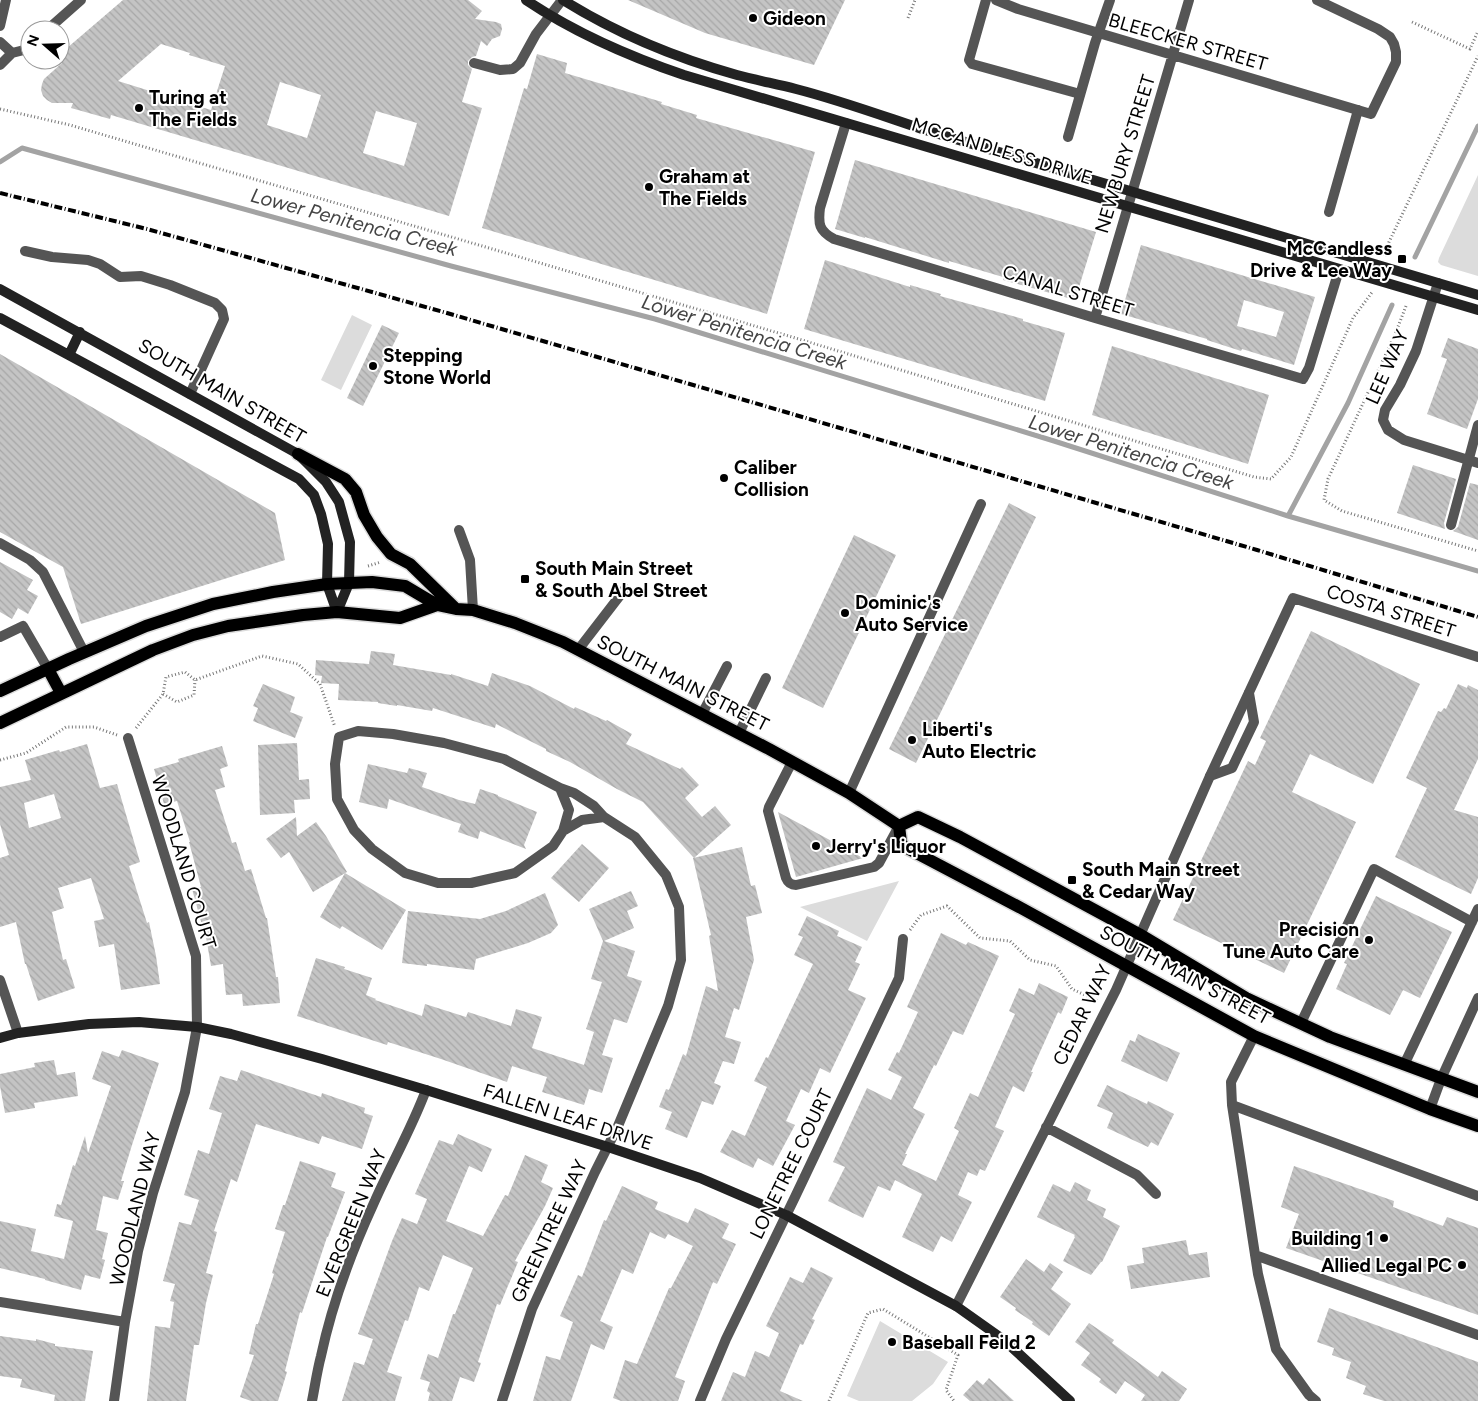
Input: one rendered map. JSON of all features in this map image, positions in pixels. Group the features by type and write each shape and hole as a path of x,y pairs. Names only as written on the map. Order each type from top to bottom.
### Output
{"main road":[{"name":"MCCANDLESS DRIVE","path":"526,0 550,15 611,47 649,63 1478,310"},
{"name":"MCCANDLESS DRIVE","path":"562,0 649,44 737,75 796,89 922,129 1478,295"},
{"name":"SOUTH MAIN STREET","path":"0,289 298,454 326,482 339,502 350,542 348,583 337,612"},
{"name":"SOUTH MAIN STREET","path":"0,318 299,479 314,495 321,514 328,544 327,584 337,612"},
{"path":"69,355 80,332"},
{"path":"298,454 345,479 356,492 364,515 377,537 391,554 410,564 456,609"},
{"name":"SOUTH MAIN STREET","path":"348,583 372,582 405,586 437,604 456,609 473,610 563,642 739,733 849,793 899,826 901,842 904,846 1254,1036 1430,1109 1478,1126"},
{"path":"0,691 146,626 213,604 273,592 327,584 348,583"},
{"path":"0,723 153,650 193,635 228,626 337,612 400,618 437,604"},
{"path":"48,668 61,693"},
{"name":"SOUTH MAIN STREET","path":"899,826 918,817 960,837 1139,934 1246,998 1330,1037 1478,1092"},
{"name":"FALLEN LEAF DRIVE","path":"0,1038 18,1033 89,1024 139,1022 197,1027 231,1034 322,1059 426,1090 700,1178 786,1216 956,1306 1004,1340 1070,1401"}],"street":[{"path":"0,26 6,0"},
{"path":"58,20 81,0"},
{"path":"474,63 500,70 513,68 520,63 536,34 562,0"},
{"path":"986,0 969,60 972,64 1080,94"},
{"name":"BLEECKER STREET","path":"996,0 1018,9 1099,34 1371,114 1396,62 1394,44 1390,37 1378,29 1317,0"},
{"path":"1068,137 1110,0"},
{"name":"NEWBURY STREET","path":"1095,318 1189,0"},
{"path":"0,30 0,42 12,53"},
{"path":"0,65 12,53 20,51"},
{"path":"1329,212 1358,110"},
{"name":"CANAL STREET","path":"846,123 820,208 820,228 826,235 843,242 1095,318 1303,379 1309,368 1339,270"},
{"path":"25,252 52,257 88,260 100,264 120,278 141,276 170,285 214,303 222,310 224,318 190,394"},
{"name":"LEE WAY","path":"1438,283 1416,351 1400,385 1385,410 1383,420 1388,430 1404,440 1473,461"},
{"path":"1451,525 1473,461 1478,425"},
{"path":"849,793 980,504"},
{"path":"459,530 470,560 473,610"},
{"path":"0,543 30,560 43,572 84,652"},
{"path":"578,650 625,589"},
{"name":"COSTA STREET","path":"1293,598 1478,657"},
{"name":"CEDAR WAY","path":"956,1306 1108,1005 1210,776 1293,598"},
{"path":"0,637 23,626 48,668"},
{"path":"702,714 727,666"},
{"path":"739,733 766,678"},
{"path":"1210,776 1232,768 1254,722 1249,693"},
{"name":"GREENTREE WAY","path":"339,737 358,731 393,734 444,743 504,759 560,788 574,793 594,806 604,817 635,837 666,875 679,907 681,960 668,1006 618,1126 532,1309 502,1401"},
{"path":"339,737 335,764 337,799 354,830 372,849 405,874 438,883 471,883 515,873 553,846 563,831 569,810 560,788"},
{"name":"WOODLAND COURT","path":"128,738 196,956 197,1027"},
{"path":"792,762 768,811 786,878 792,885 874,867 879,863 899,826"},
{"path":"563,831 582,820 604,817"},
{"path":"1302,1023 1374,869 1472,922"},
{"path":"1404,1065 1478,909"},
{"name":"LONETREE COURT","path":"700,1401 726,1339 899,978 903,939"},
{"path":"0,980 18,1033"},
{"path":"1430,1109 1441,1079 1478,998"},
{"name":"WOODLAND WAY","path":"114,1401 125,1322 138,1251 153,1193 185,1092 197,1027"},
{"path":"1254,1036 1231,1082 1232,1105 1258,1274 1276,1349 1309,1395 1316,1401"},
{"name":"EVERGREEN WAY","path":"312,1401 321,1355 344,1277 373,1204 418,1113 426,1090"},
{"path":"1232,1105 1478,1196"},
{"path":"1046,1127 1137,1175 1156,1194"},
{"path":"1255,1255 1478,1335"},
{"path":"0,1302 125,1322"}],"path":[{"path":"908,18 915,0"},
{"path":"1412,22 1470,49 1478,31"},
{"path":"1384,259 1389,242 1478,56"},
{"path":"0,109 70,125 118,139 792,337 1254,477 1271,479 1291,457 1353,318 1375,288"},
{"path":"1406,306 1396,332 1328,479 1324,500 1342,511 1478,551"},
{"path":"364,567 372,566 386,559"},
{"path":"195,680 262,656 298,664 320,684 339,737"},
{"path":"0,760 26,753 66,727 94,727 128,738 163,694 166,677 185,672 195,680"},
{"path":"163,694 177,702 194,695 195,680"},
{"path":"903,939 921,914 946,906 980,938 1010,941 1030,960 1056,966 1072,989 1108,1005"},
{"path":"829,1401 868,1313 883,1308 958,1355 946,1390 954,1401"}],"shaded area":[{"path":"1478,175 1478,276 1441,265 1438,262"},
{"path":"352,315 372,325 341,390 321,380"},
{"path":"899,881 867,941 800,907"},
{"name":"Baseball Feild 2","path":"880,1321 948,1362 933,1384 912,1401 859,1401 847,1396"}],"building":[{"name":"Turing at The Fields","path":"123,0 468,0 482,11 475,19 496,22 501,24 502,29 500,36 492,39 487,46 481,41 476,56 468,61 468,65 472,69 462,102 482,108 449,216 111,115 110,119 71,108 73,103 52,103 43,96 41,90 44,79 54,70 70,70 70,45","holes":["161,44 190,53 189,55 225,66 211,110 118,81","280,82 321,95 307,138 267,125","376,111 417,123 404,166 363,153"]},
{"name":"Gideon","path":"628,0 845,0 814,65 705,33"},
{"name":"Graham at The Fields","path":"537,54 567,63 565,73 662,102 661,104 697,115 696,118 815,152 767,314 482,228 524,88 527,89"},
{"path":"855,160 1096,232 1075,300 1003,280 1003,277 949,261 949,263 835,229"},
{"path":"1141,245 1315,297 1294,365 1242,349 1241,351 1121,314","holes":["1244,300 1284,312 1276,337 1237,326"]},
{"path":"825,260 1065,333 1045,401 804,329"},
{"name":"Stepping Stone World","path":"382,325 399,333 363,406 347,398"},
{"path":"1448,338 1478,349 1478,399 1467,429 1427,414 1447,359 1441,357"},
{"path":"1112,346 1269,395 1248,464 1092,415"},
{"path":"0,354 275,513 285,560 81,624 63,567 0,532"},
{"path":"1413,465 1456,479 1444,523 1445,529 1397,513"},
{"path":"1470,483 1478,485 1478,540 1453,531 1458,527"},
{"path":"1009,503 1036,517 916,763 889,749"},
{"path":"854,535 896,555 823,708 782,688"},
{"path":"0,562 33,580 27,590 38,596 28,614 18,608 12,619 0,612"},
{"path":"1311,631 1420,684 1373,784 1310,754 1292,792 1356,822 1284,973 1173,920 1248,761 1255,765 1266,741 1260,738"},
{"path":"371,651 395,654 393,665 451,674 488,686 492,673 530,686 574,709 575,707 607,720 632,734 626,744 680,769 682,767 699,785 685,798 702,817 715,806 731,825 694,858 643,802 496,724 495,728 433,708 432,711 378,702 338,700 339,684 321,683 322,676 315,675 316,660 369,664"},
{"path":"263,684 295,697 290,712 303,717 295,738 253,721 258,708 253,706"},
{"path":"1458,684 1467,688 1468,685 1478,690 1478,759 1454,810 1478,817 1478,878 1471,894 1395,857 1427,788 1406,778 1438,711 1441,712 1444,708 1446,709"},
{"path":"297,743 299,780 309,779 310,799 294,800 295,813 260,815 258,745"},
{"path":"87,744 100,788 117,784 140,862 129,866 147,923 149,922 160,984 121,990 114,944 99,947 94,921 104,919 91,878 58,888 64,908 52,912 63,960 66,959 75,988 38,1001 25,964 16,922 0,927 0,858 9,855 0,824 0,787 31,780 25,760 59,750 60,752","holes":["54,794 61,818 29,828 24,803"]},
{"path":"222,746 228,766 220,769 225,787 215,790 232,843 236,842 245,871 251,869 267,918 276,977 278,977 280,1003 243,1006 242,994 226,995 223,964 211,966 204,925 202,925 192,889 201,887 190,842 177,801 164,804 154,769 179,762 178,759"},
{"path":"368,764 407,773 409,768 427,773 422,787 459,800 475,804 480,789 537,812 524,845 526,849 480,831 478,839 458,832 461,824 389,799 387,809 359,802"},
{"path":"778,812 863,858 796,877"},
{"path":"296,817 297,836 316,822 347,872 313,892 289,852 281,858 266,839"},
{"path":"582,844 609,868 579,902 551,878"},
{"path":"742,847 751,886 755,885 762,913 746,917 754,960 739,1010 734,1008 725,1037 741,1042 734,1064 723,1061 714,1083 721,1086 713,1105 702,1101 687,1138 665,1129 672,1112 659,1107 666,1089 669,1090 683,1054 686,1056 706,986 718,991 709,936 711,935 693,858"},
{"path":"345,873 406,910 382,950 342,926 340,929 320,917"},
{"path":"631,891 638,906 627,911 634,928 604,941 635,951 627,976 642,981 627,1023 614,1019 602,1055 613,1058 602,1093 589,1089 584,1105 542,1092 547,1077 512,1066 507,1082 388,1042 387,1045 297,1016 316,958 372,978 366,995 375,1000 422,1016 425,1004 466,1017 468,1012 511,1026 516,1009 542,1017 532,1048 584,1065 594,1032 586,1029 602,982 591,979 603,941 589,909"},
{"path":"545,893 558,925 551,933 528,943 476,959 474,970 402,963 408,911 480,919 506,911"},
{"path":"1376,896 1452,932 1420,998 1403,990 1390,1015 1336,989 1347,964 1344,963"},
{"path":"807,916 839,931 837,936 862,947 855,962 860,964 848,990 866,998 830,1073 820,1068 809,1093 801,1089 786,1121 795,1125 773,1166 758,1158 753,1168 720,1152 732,1130 745,1136 767,1087 754,1081 766,1057 768,1058 813,964 794,955 803,937 798,935"},
{"path":"941,933 966,945 968,942 999,956 963,1035 953,1031 913,1108 925,1114 905,1154 907,1154 902,1165 936,1181 959,1131 954,1128 970,1093 978,1097 1015,1014 1009,1011 1019,988 1034,995 1039,983 1068,997 1061,1014 1058,1012 1024,1092 1013,1086 995,1127 1004,1131 985,1171 980,1169 977,1176 968,1172 958,1195 972,1202 952,1242 941,1236 933,1252 902,1237 922,1194 895,1180 890,1191 878,1186 863,1218 828,1201 845,1167 833,1162 867,1088 891,1100 902,1077 888,1070 897,1052 899,1053 918,1012 907,1007"},
{"path":"1138,1034 1180,1053 1167,1082 1121,1061 1130,1040 1135,1042"},
{"path":"122,1050 159,1063 121,1181 124,1181 118,1200 103,1196 96,1230 108,1233 102,1259 105,1260 100,1279 85,1275 81,1290 0,1268 0,1221 36,1229 31,1251 64,1259 73,1221 54,1216 57,1204 61,1205 73,1165 75,1166 85,1136 88,1153 111,1086 92,1079 102,1051 119,1057"},
{"path":"54,1060 57,1075 75,1072 78,1096 34,1103 35,1108 5,1113 0,1086 0,1074 35,1067 34,1063"},
{"path":"241,1070 321,1097 322,1093 365,1108 364,1113 373,1116 362,1149 322,1136 319,1144 256,1124 237,1182 231,1179 214,1231 217,1232 206,1273 213,1275 199,1345 194,1345 186,1401 147,1401 155,1326 170,1328 174,1302 170,1301 175,1284 163,1281 179,1222 191,1225 199,1200 184,1195 198,1150 209,1154 222,1113 209,1109 220,1076 237,1081"},
{"path":"1107,1085 1147,1104 1148,1101 1174,1114 1158,1146 1151,1142 1148,1147 1107,1128 1113,1113 1097,1106"},
{"path":"458,1134 492,1149 482,1172 469,1166 446,1221 483,1236 505,1195 508,1196 525,1155 548,1165 541,1182 553,1188 515,1261 518,1262 500,1305 497,1304 478,1362 481,1363 474,1382 460,1377 452,1401 428,1401 430,1393 427,1391 430,1382 420,1379 428,1354 438,1358 453,1314 455,1314 473,1268 443,1255 429,1291 419,1287 408,1321 405,1320 387,1372 402,1377 395,1401 342,1401 354,1362 364,1365 373,1339 358,1334 392,1241 402,1218 417,1224 427,1199 415,1194 439,1140 453,1145"},
{"path":"300,1161 336,1173 331,1187 345,1192 327,1237 302,1313 300,1312 285,1371 287,1372 278,1401 251,1401 240,1397 254,1355 249,1354 256,1324 258,1324 274,1274 272,1273 285,1232 275,1229"},
{"name":"Building 1","path":"1294,1166 1394,1201 1393,1207 1443,1226 1447,1217 1478,1228 1478,1315 1286,1248 1299,1214 1281,1207"},
{"path":"1075,1182 1091,1190 1087,1200 1106,1209 1103,1217 1120,1226 1102,1262 1091,1275 1063,1261 1075,1235 1037,1217 1053,1184 1070,1192"},
{"path":"622,1186 658,1202 655,1209 688,1223 695,1208 729,1224 722,1238 736,1244 717,1284 713,1282 675,1377 685,1381 678,1401 621,1401 613,1398 625,1360 637,1364 669,1288 671,1288 693,1246 668,1234 665,1239 650,1232 633,1274 622,1269 600,1321 613,1327 604,1350 591,1344 571,1401 533,1401 546,1356 560,1360 573,1322 560,1316 578,1275 582,1277 604,1220 606,1221"},
{"path":"1186,1240 1189,1255 1207,1252 1210,1277 1131,1289 1127,1266 1144,1263 1142,1248"},
{"path":"1026,1259 1044,1272 1050,1263 1063,1272 1051,1289 1071,1304 1049,1336 1000,1297"},
{"path":"811,1267 833,1278 812,1319 815,1320 803,1345 800,1344 780,1391 803,1401 721,1401 733,1372 745,1377 755,1351 769,1357 779,1333 766,1326 790,1277 803,1283"},
{"path":"1329,1308 1478,1362 1478,1401 1384,1401 1363,1394 1366,1386 1346,1378 1351,1362 1332,1355 1334,1348 1317,1342"},
{"path":"1089,1323 1114,1340 1112,1343 1158,1377 1162,1371 1187,1389 1179,1401 1141,1401 1145,1395 1125,1381 1116,1394 1099,1382 1101,1379 1081,1365 1090,1353 1075,1342"},
{"path":"0,1336 36,1341 36,1339 55,1344 55,1346 93,1351 85,1401 54,1401 55,1395 20,1387 22,1379 0,1376"},
{"path":"989,1378 1014,1401 970,1401 963,1395 977,1380 983,1385"}],"waterway":[{"path":"1415,257 1478,126"},
{"name":"Lower Penitencia Creek","path":"0,162 22,148 451,266 655,319 1054,441 1288,516 1478,571"},
{"path":"1288,516 1348,403 1392,305"}],"railway":[{"path":"0,193 147,229 447,313 1257,550 1478,617"}],"place":[{"name":"Gideon","path":"753,18"},
{"name":"Turing at The Fields","path":"139,108"},
{"name":"Graham at The Fields","path":"649,187"},
{"name":"McCandless Drive & Lee Way","path":"1402,259"},
{"name":"Stepping Stone World","path":"373,366"},
{"name":"Caliber Collision","path":"724,478"},
{"name":"South Main Street & South Abel Street","path":"525,579"},
{"name":"Dominic's Auto Service","path":"845,613"},
{"name":"Liberti's Auto Electric","path":"912,740"},
{"name":"Jerry's Liquor","path":"816,846"},
{"name":"South Main Street & Cedar Way","path":"1072,880"},
{"name":"Precision Tune Auto Care","path":"1369,940"},
{"name":"Building 1","path":"1384,1238"},
{"name":"Allied Legal PC","path":"1462,1265"},
{"name":"Baseball Feild 2","path":"892,1342"}]}
